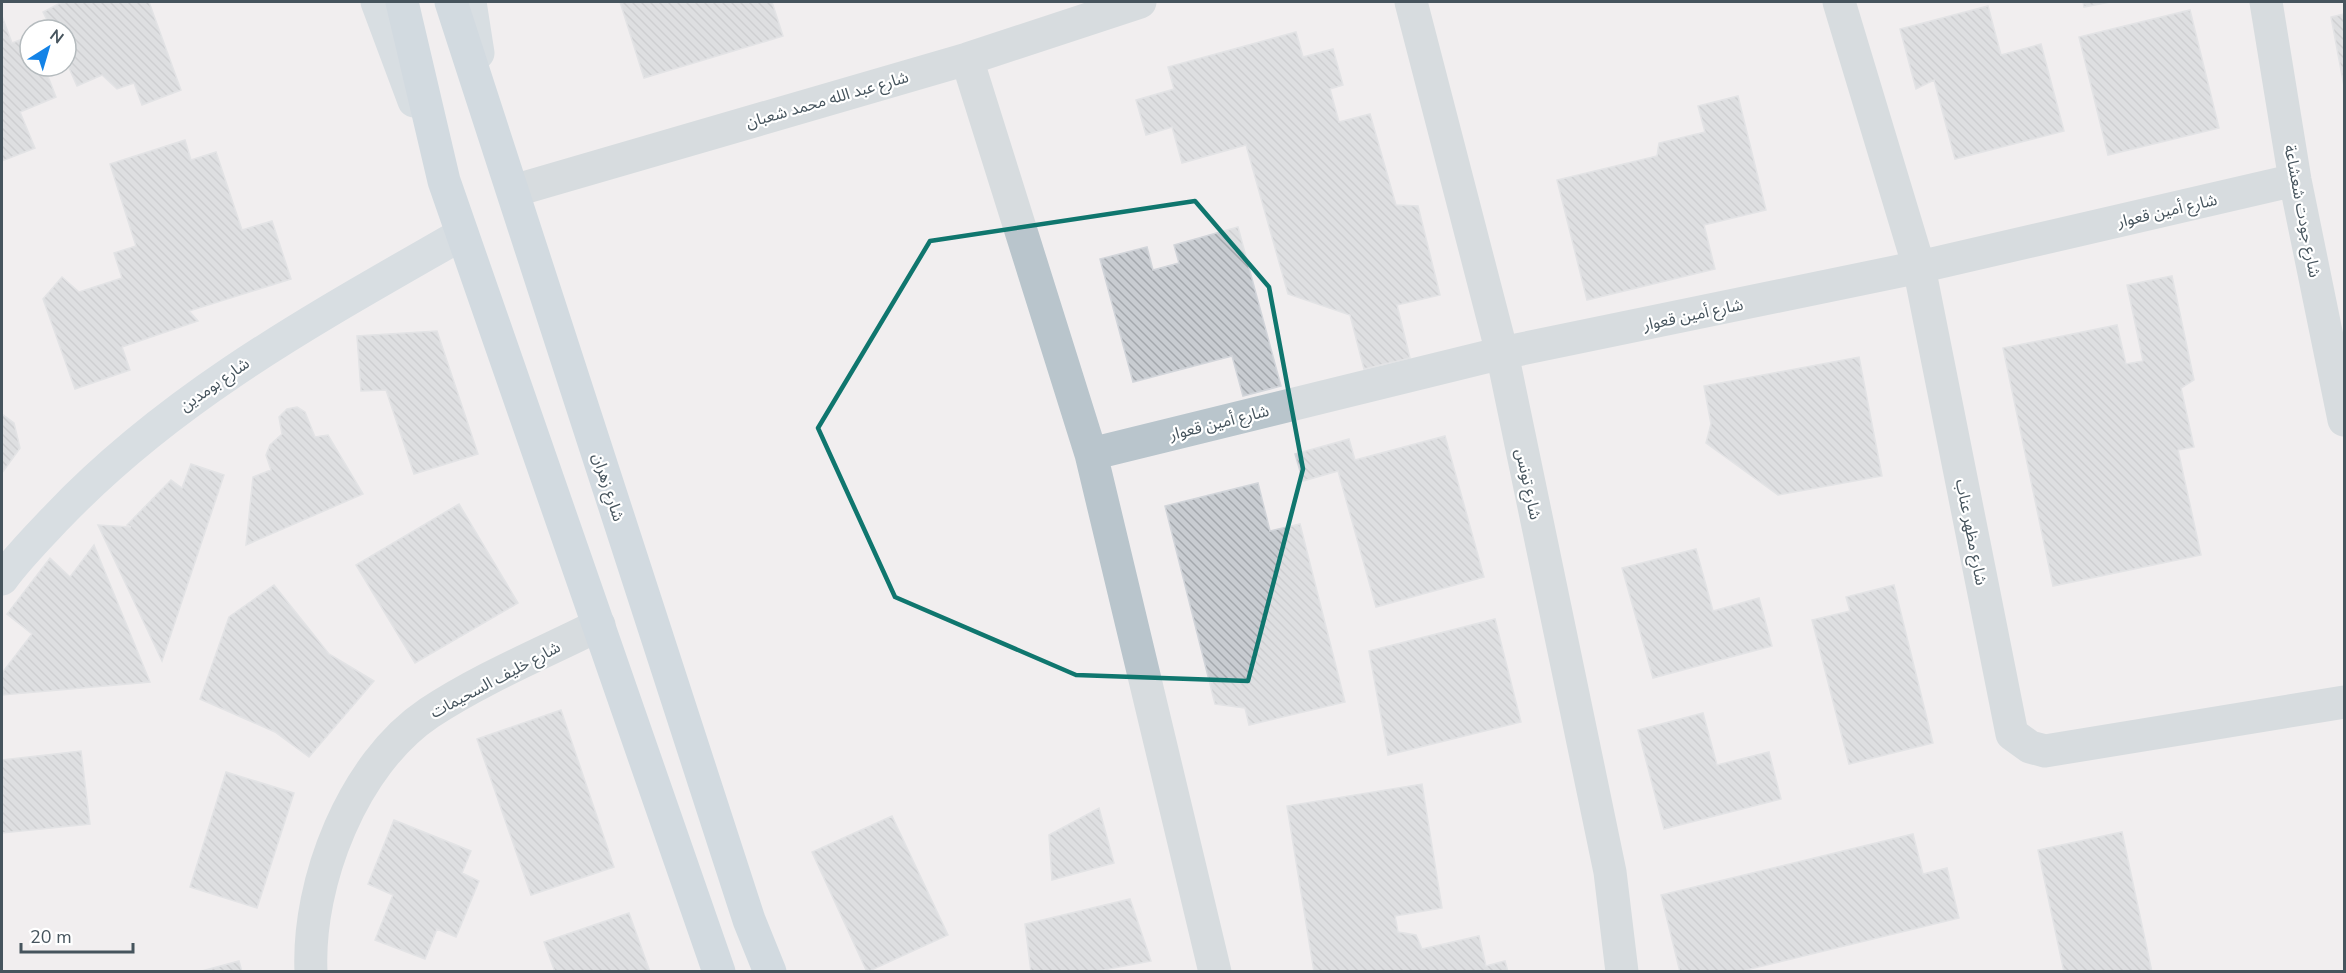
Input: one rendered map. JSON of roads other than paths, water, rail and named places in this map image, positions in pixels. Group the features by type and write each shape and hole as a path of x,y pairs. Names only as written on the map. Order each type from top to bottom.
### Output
{"main road":[{"path":"402,2 444,181 719,972"},
{"name":"شارع زهران","path":"451,2 749,921 770,972"}],"street":[{"path":"377,2 444,181"},
{"path":"470,2 488,114"},
{"name":"شارع عبد الله محمد شعبان","path":"513,190 967,59 1140,2"},
{"name":"شارع تونس","path":"1411,2 1502,353 1610,872 1622,972"},
{"name":"شارع مظهر عناب","path":"1839,2 1919,267 2012,734 2030,747 2045,751 2344,702"},
{"name":"شارع جودت شعشاعة","path":"2266,2 2295,180 2344,420"},
{"path":"967,59 1091,454 1215,972"},
{"name":"شارع أمين قعوار","path":"1091,454 1502,353 1919,267 2295,180"},
{"name":"شارع بومدين","path":"2,579 14,562 95,477 153,428 244,362 462,234"},
{"name":"شارع خليف السحيمات","path":"311,972 309,943 327,859 352,805 382,759 405,732 430,713 500,673 599,626"}]}
